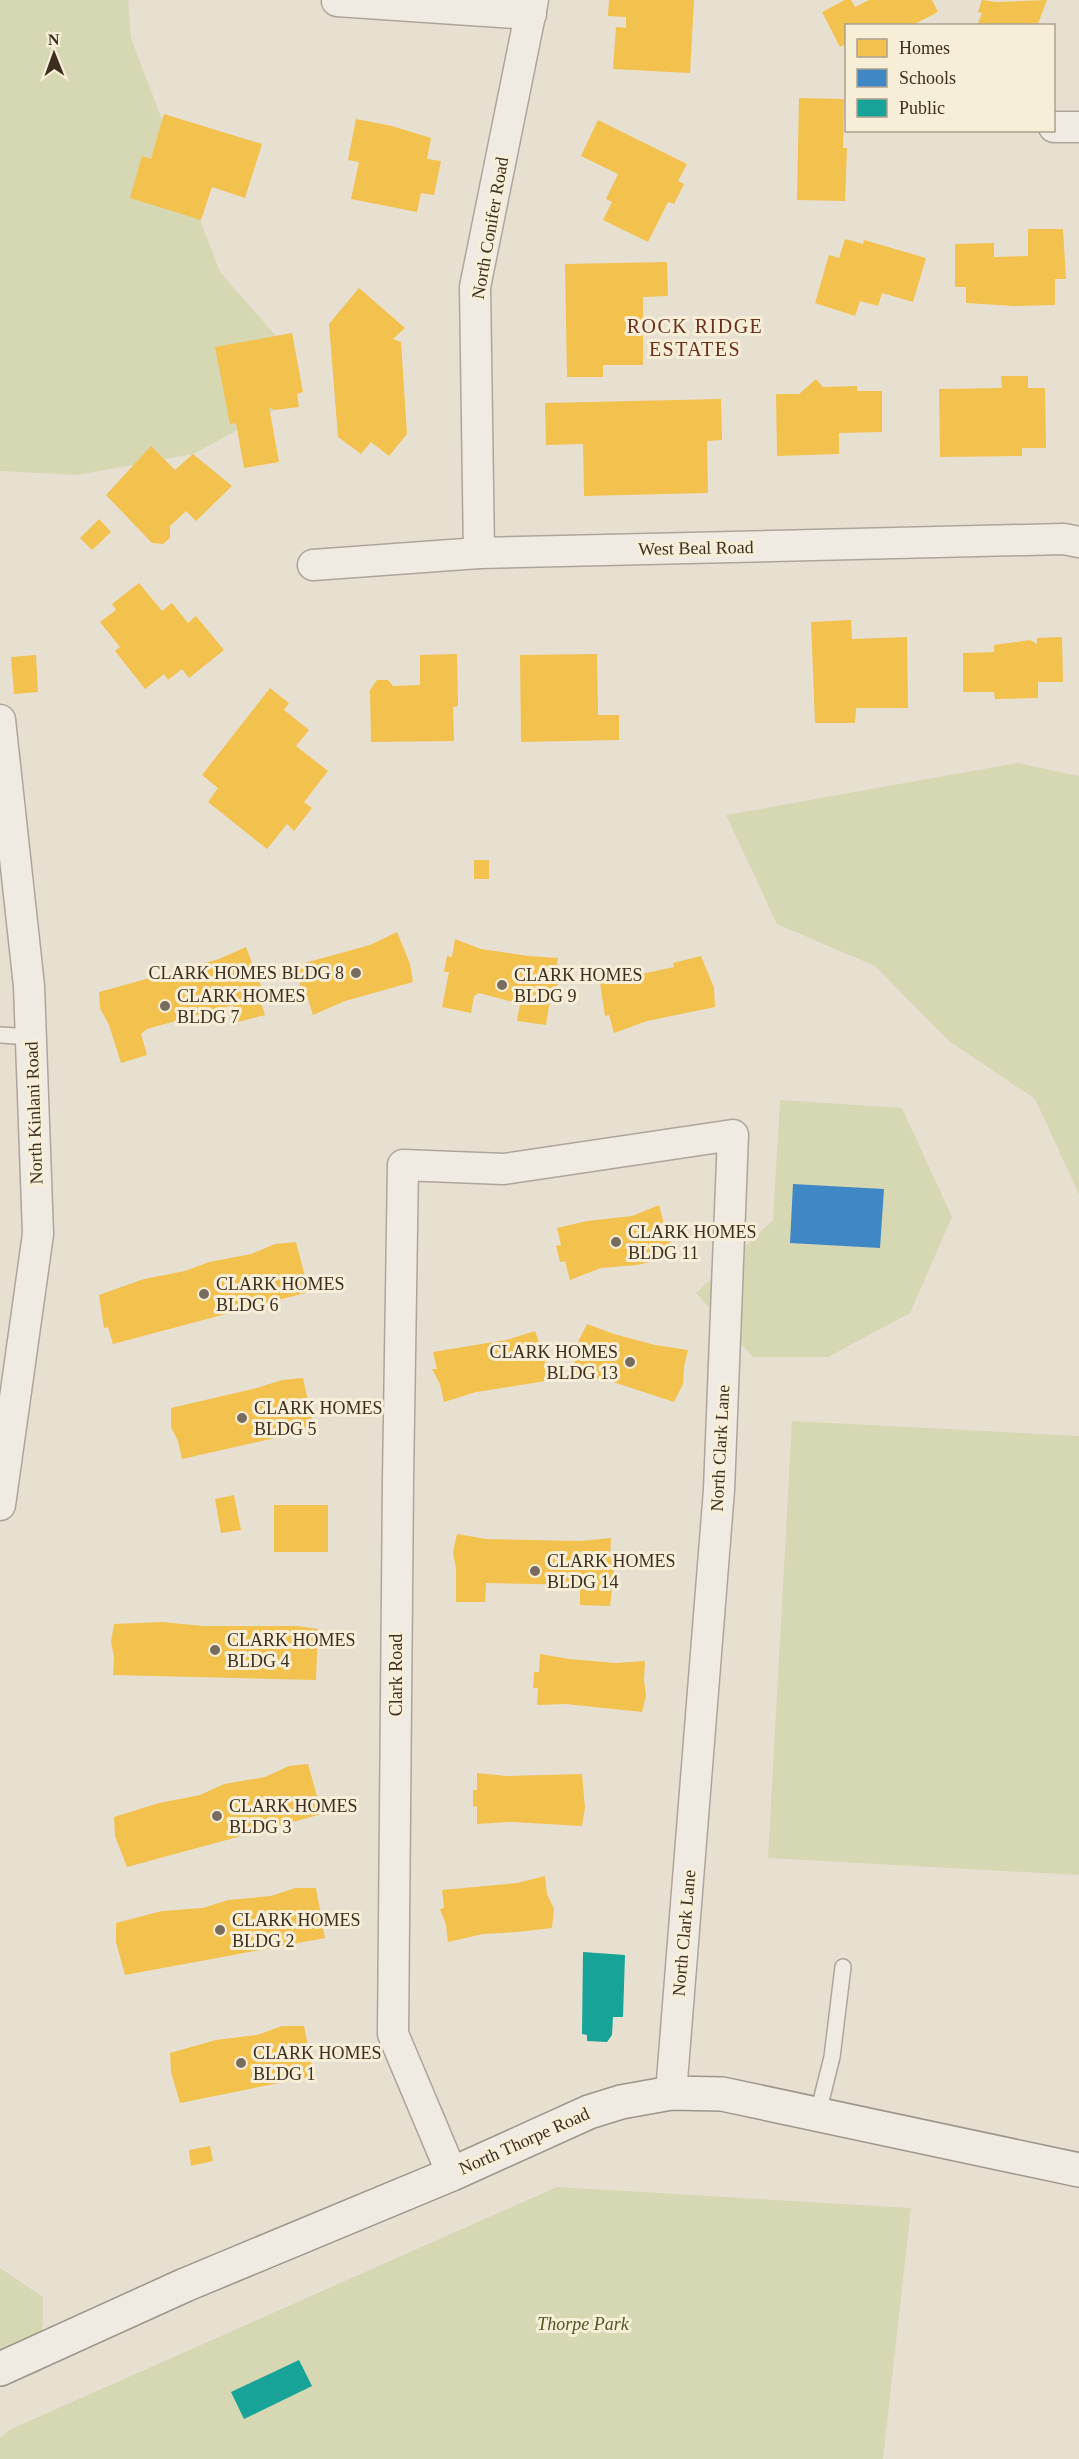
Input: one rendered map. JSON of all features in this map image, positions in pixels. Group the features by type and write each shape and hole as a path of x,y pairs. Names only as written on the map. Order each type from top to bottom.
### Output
{"street":[{"name":"North Conifer Road","path":"337,1 532,7 476,287 479,553"},
{"path":"1055,127 1079,128"},
{"name":"West Beal Road","path":"313,566 479,553 1064,539 1079,543"},
{"name":"North Kinlani Road","path":"0,720 2,760 29,986 38,1234 0,1505"},
{"name":"North Clark Lane","path":"403,1165 504,1169 733,1135 719,1490 670,2093"},
{"name":"Clark Road","path":"403,1165 393,2034 452,2174"},
{"name":"North Thorpe Road","path":"0,2369 185,2285 452,2174 589,2112 621,2102 670,2093 722,2094 1079,2170"}],"lane":[{"path":"0,1035 31,1037"},
{"path":"818,2113 832,2057 843,1967"}],"green space":[{"path":"0,0 128,0 131,38 220,272 276,336 275,410 193,454 77,475 0,471"},
{"path":"1017,763 1079,776 1079,1194 1035,1099 949,1041 875,966 777,924 726,815"},
{"path":"780,1100 902,1108 952,1217 910,1313 828,1357 753,1357 696,1293 773,1220"},
{"path":"792,1421 1079,1436 1079,1875 768,1858"},
{"name":"Thorpe Park","path":"557,2187 911,2208 883,2459 0,2459 0,2438 11,2429"},
{"path":"0,2268 43,2297 42,2371 0,2387"}],"building: Homes":[{"path":"609,0 694,0 690,73 613,69 616,27 626,28 626,17 608,16"},
{"path":"845,0 851,0 855,7 869,0 932,0 938,12 915,24 845,24 845,44 840,47 822,12"},
{"path":"982,0 997,2 1047,0 1038,24 978,24 982,13 978,12"},
{"path":"799,98 844,99 843,148 847,148 845,201 797,200"},
{"path":"164,114 262,144 245,198 212,187 201,220 130,198 142,156 151,159"},
{"path":"356,119 392,126 431,138 427,159 441,161 434,195 421,193 417,212 351,199 359,162 348,160"},
{"path":"598,120 687,164 678,181 684,184 674,204 668,202 648,242 603,220 612,202 606,199 618,174 581,156"},
{"path":"1028,229 1063,229 1066,279 1055,279 1055,305 1014,306 966,303 966,287 955,287 955,244 994,243 994,257 1028,256"},
{"path":"845,239 863,244 864,240 926,258 913,302 882,293 878,306 860,301 855,316 815,303 829,255 839,258"},
{"path":"667,262 668,296 643,297 643,365 603,365 603,377 567,377 565,264"},
{"path":"359,288 405,328 393,339 401,342 407,434 389,456 371,442 361,454 338,437 329,324"},
{"path":"292,333 303,392 297,394 299,407 275,410 269,407 279,462 244,468 236,423 230,424 215,347"},
{"path":"1001,376 1028,376 1028,388 1045,388 1046,448 1022,448 1022,456 940,457 939,389 1002,388"},
{"path":"816,379 823,387 857,386 857,391 882,391 882,432 839,433 839,454 777,456 776,394 799,394"},
{"path":"721,399 722,440 707,441 708,493 584,496 583,444 546,445 545,403"},
{"path":"151,446 175,470 193,454 232,486 196,521 186,511 170,526 170,538 163,544 152,543 106,495"},
{"path":"99,519 111,532 92,550 80,538"},
{"path":"139,583 162,611 172,603 188,623 196,616 224,650 189,678 182,669 168,680 164,674 145,689 115,651 120,647 100,622 116,610 112,604"},
{"path":"851,620 852,639 907,637 908,708 856,708 855,723 815,723 811,622"},
{"path":"1062,637 1063,682 1038,682 1038,698 995,699 994,692 963,692 963,653 994,652 994,645 1030,640 1037,644 1037,638"},
{"path":"457,654 458,706 453,707 454,741 371,742 370,690 377,680 388,680 393,686 420,685 420,655"},
{"path":"597,654 598,715 619,715 619,740 521,742 520,655"},
{"path":"36,655 38,692 14,694 11,657"},
{"path":"270,688 289,703 284,710 309,730 296,746 328,771 304,802 312,808 294,831 287,824 267,849 208,802 218,788 202,775"},
{"path":"474,860 489,860 489,879 474,879"},
{"name":"CLARK HOMES BLDG 8","path":"397,932 410,964 413,982 345,1001 313,1015 308,999 299,983 303,982 297,965 370,945"},
{"name":"CLARK HOMES BLDG 9","path":"455,939 481,949 558,958 555,977 559,978 556,993 551,993 546,1025 517,1021 520,1004 479,993 474,996 471,1013 442,1007 449,972 444,972 447,956 452,957"},
{"name":"CLARK HOMES BLDG 7","path":"246,947 261,986 256,987 265,1015 238,1022 233,1005 147,1029 141,1034 147,1055 121,1063 109,1025 100,1008 99,992 219,959"},
{"name":"CLARK HOMES BLDG 9","path":"701,956 714,988 715,1007 647,1021 614,1033 609,1015 605,1016 600,983 674,967 673,963"},
{"name":"CLARK HOMES BLDG 11","path":"659,1205 664,1224 668,1224 672,1257 637,1265 601,1268 570,1280 565,1261 560,1262 556,1246 561,1245 557,1228 587,1221 632,1216"},
{"name":"CLARK HOMES BLDG 6","path":"296,1242 309,1292 113,1344 108,1327 104,1328 99,1295 144,1279 251,1254 275,1244"},
{"name":"CLARK HOMES BLDG 13","path":"587,1324 655,1345 688,1350 683,1384 674,1402 607,1380 572,1374 579,1340"},
{"path":"535,1331 545,1359 546,1381 476,1392 444,1402 440,1384 432,1369 437,1369 433,1352 506,1340"},
{"name":"CLARK HOMES BLDG 5","path":"303,1378 314,1429 182,1459 178,1441 171,1427 171,1408 282,1380"},
{"path":"234,1495 241,1530 221,1533 215,1499"},
{"path":"274,1505 328,1505 328,1552 274,1552"},
{"name":"CLARK HOMES BLDG 14","path":"457,1534 486,1539 581,1541 611,1538 610,1555 614,1572 610,1606 580,1605 580,1585 486,1583 485,1602 456,1602 456,1569 453,1552"},
{"name":"CLARK HOMES BLDG 4","path":"162,1622 203,1626 297,1626 318,1629 316,1680 113,1675 114,1657 111,1642 114,1624"},
{"path":"540,1654 616,1663 645,1661 646,1696 642,1712 566,1704 537,1705 538,1688 533,1688 534,1672 539,1672"},
{"name":"CLARK HOMES BLDG 3","path":"308,1764 322,1814 127,1867 115,1836 114,1817 159,1803 200,1795 224,1784 265,1777 289,1766"},
{"path":"477,1773 506,1776 582,1774 585,1808 582,1826 512,1822 477,1824 477,1806 473,1807 473,1790 477,1790"},
{"path":"545,1876 547,1894 554,1909 552,1928 483,1934 448,1942 446,1925 440,1909 444,1908 442,1890 517,1883"},
{"name":"CLARK HOMES BLDG 2","path":"295,1888 316,1888 325,1938 125,1975 116,1942 116,1923 162,1911 203,1908 228,1900 271,1896"},
{"name":"CLARK HOMES BLDG 1","path":"282,2026 304,2026 314,2076 180,2103 171,2072 170,2053 216,2040 257,2035"},
{"path":"210,2146 213,2161 191,2166 189,2150"}],"building: Schools":[{"path":"793,1184 884,1189 880,1248 790,1243"}],"building: Public":[{"path":"583,1952 625,1955 623,2017 613,2017 612,2035 607,2042 587,2041 587,2035 582,2034"},
{"path":"299,2360 312,2386 244,2419 231,2392"}],"place":[{"name":"CLARK HOMES BLDG 8","path":"356,973"},
{"name":"CLARK HOMES BLDG 9","path":"502,985"},
{"name":"CLARK HOMES BLDG 7","path":"165,1006"},
{"name":"CLARK HOMES BLDG 11","path":"616,1242"},
{"name":"CLARK HOMES BLDG 6","path":"204,1294"},
{"name":"CLARK HOMES BLDG 13","path":"630,1362"},
{"name":"CLARK HOMES BLDG 5","path":"242,1418"},
{"name":"CLARK HOMES BLDG 14","path":"535,1571"},
{"name":"CLARK HOMES BLDG 4","path":"215,1650"},
{"name":"CLARK HOMES BLDG 3","path":"217,1816"},
{"name":"CLARK HOMES BLDG 2","path":"220,1930"},
{"name":"CLARK HOMES BLDG 1","path":"241,2063"}],"district":[{"name":"ROCK RIDGE ESTATES","path":"695,338"}]}
